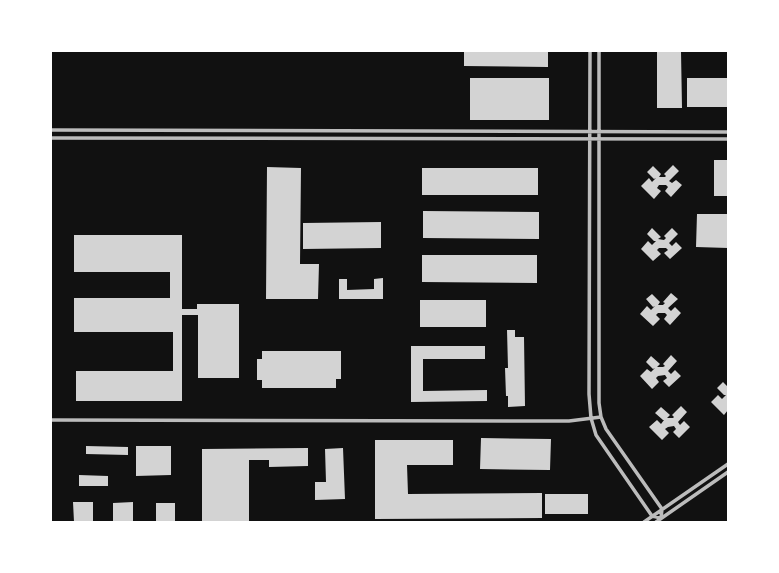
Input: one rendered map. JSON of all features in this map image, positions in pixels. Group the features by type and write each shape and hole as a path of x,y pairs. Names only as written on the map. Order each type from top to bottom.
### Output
{"street":[{"path":"590,51 589,394 591,418 596,435 652,516 661,518"},
{"path":"599,51 598,394 601,417 606,429 662,509 661,518"},
{"path":"51,130 728,132"},
{"path":"51,138 728,139"},
{"path":"51,420 568,421 601,417"},
{"path":"644,522 728,464"},
{"path":"656,522 728,472"}],"building":[{"path":"464,51 548,51 548,67 464,66"},
{"path":"657,51 681,51 682,108 657,108"},
{"path":"470,78 549,78 549,120 470,120"},
{"path":"687,78 728,78 728,107 687,107"},
{"path":"714,160 728,160 728,196 714,196"},
{"path":"673,165 679,171 669,181 672,183 676,180 682,185 671,197 665,191 668,187 666,185 659,185 657,188 661,191 654,199 641,186 649,178 652,182 656,178 654,179 647,172 653,166 661,174 659,177 665,177 666,176 664,174"},
{"path":"267,167 301,168 300,264 319,264 318,299 266,299"},
{"path":"422,168 538,168 538,195 422,195"},
{"path":"423,211 539,212 539,239 423,238"},
{"path":"697,214 728,214 728,248 696,247"},
{"path":"381,222 381,248 303,249 303,223"},
{"path":"652,228 661,237 658,239 664,240 666,238 664,236 672,228 678,234 669,243 672,246 676,242 682,248 670,259 664,253 668,250 666,248 659,248 657,250 661,254 653,261 641,249 648,241 652,245 656,241 654,241 647,234"},
{"path":"74,235 182,235 182,309 197,309 197,304 239,304 239,378 198,378 198,315 182,315 182,401 76,401 76,371 173,371 173,332 74,332 74,298 170,298 170,272 74,272"},
{"path":"422,255 537,255 537,283 422,282"},
{"path":"383,278 383,299 339,299 339,279 347,279 347,290 374,289 374,279"},
{"path":"671,293 678,299 668,308 671,311 675,307 681,313 670,325 664,319 667,315 665,313 658,313 656,315 660,319 653,326 640,314 647,306 651,310 655,306 653,307 646,299 652,294 660,302 658,305 663,305 665,303 663,302"},
{"path":"420,300 486,300 486,327 420,327"},
{"path":"507,330 515,330 515,337 524,337 525,406 508,407 505,368 508,368"},
{"path":"411,346 485,346 485,359 423,359 423,391 487,390 487,401 411,402"},
{"path":"262,351 341,351 341,379 336,379 336,388 262,388 262,380 257,380 257,359 262,359"},
{"path":"671,355 677,361 668,371 671,374 675,370 681,376 669,387 663,381 667,378 665,375 658,376 656,378 659,382 652,389 640,376 647,369 651,372 655,368 653,369 646,362 651,356 660,364 657,367 663,367 665,366 663,364"},
{"path":"723,382 728,387 728,410 724,415 711,402 718,395 722,399 726,395 724,395 717,388"},
{"path":"681,406 687,412 678,422 680,425 684,421 690,427 679,438 673,432 676,429 674,426 668,427 665,429 669,433 662,440 649,427 657,420 661,424 664,420 655,413 661,407 670,415 667,418 673,418 674,417 672,415"},
{"path":"481,438 551,439 550,470 480,469"},
{"path":"375,440 453,440 453,465 407,465 408,494 542,493 542,518 375,519"},
{"path":"86,446 128,447 128,455 86,454"},
{"path":"136,446 171,446 171,475 136,476"},
{"path":"308,448 308,466 269,467 269,460 249,460 249,522 202,522 202,449"},
{"path":"343,448 345,499 315,500 315,482 326,482 325,449"},
{"path":"79,475 108,476 108,486 79,486"},
{"path":"545,494 588,494 588,514 545,514"},
{"path":"73,502 93,502 93,522 74,522"},
{"path":"133,502 133,522 113,522 113,503"},
{"path":"156,503 175,503 175,522 156,522"}]}
